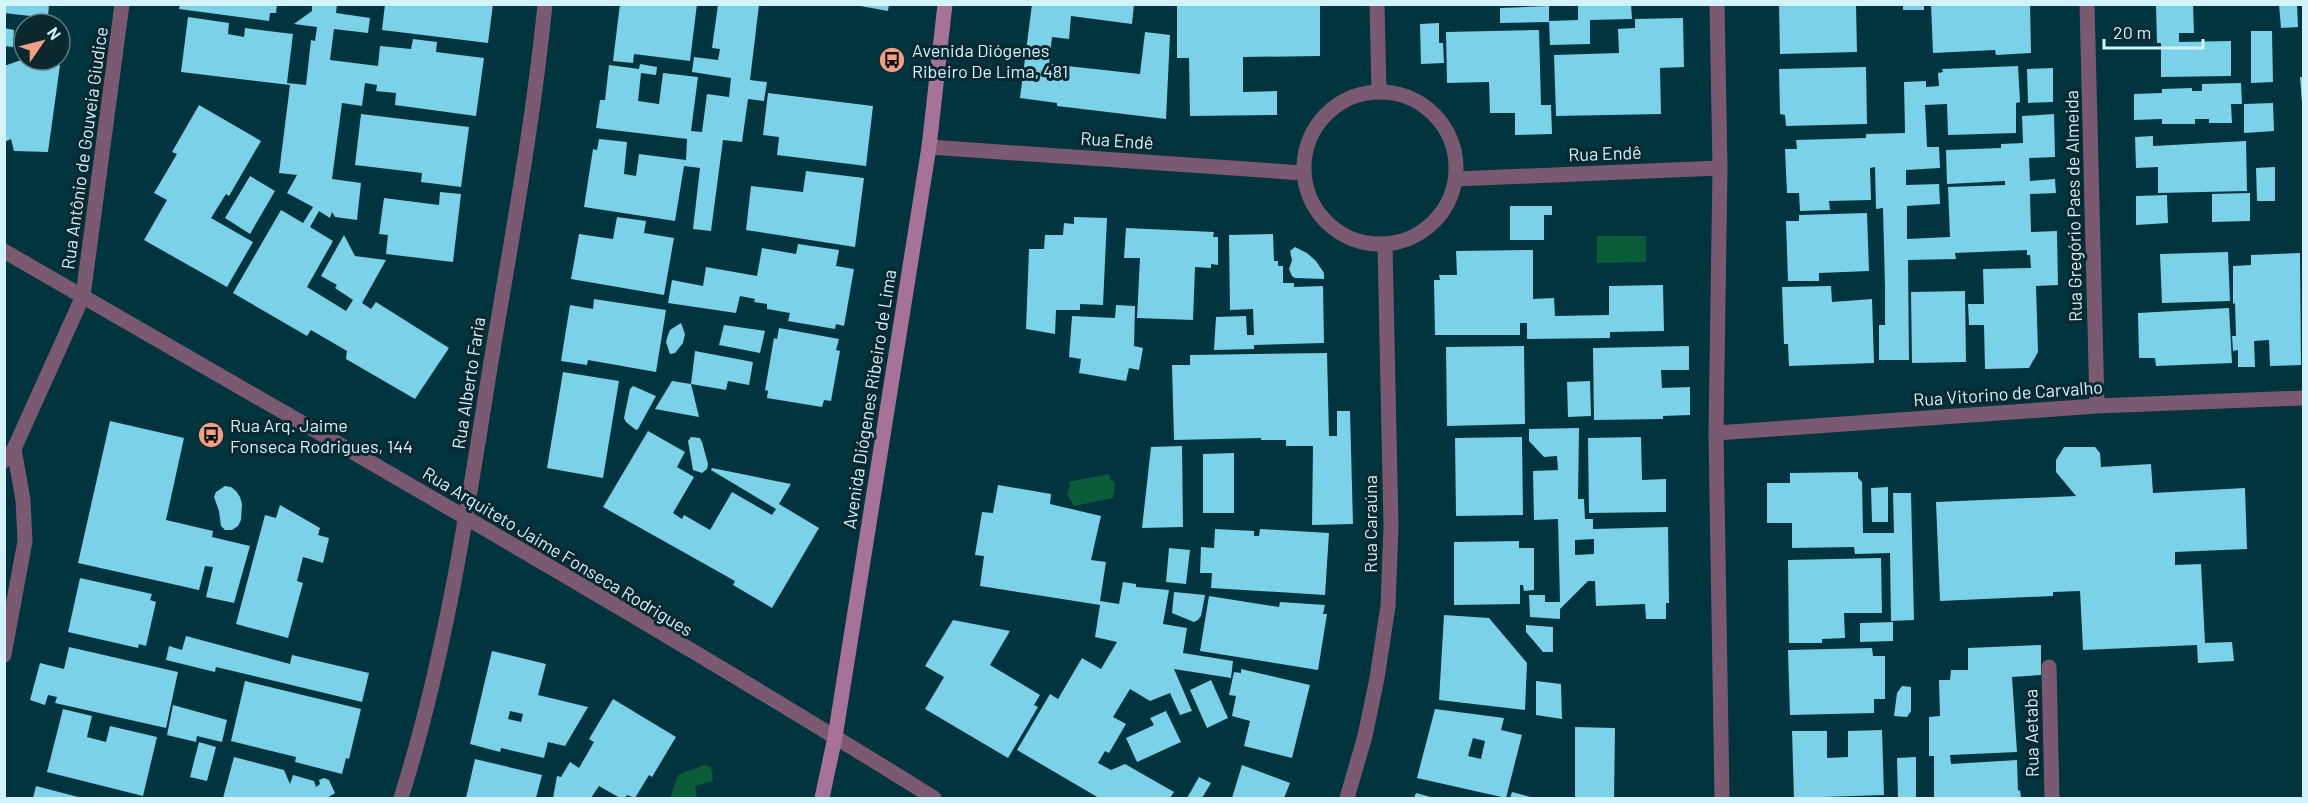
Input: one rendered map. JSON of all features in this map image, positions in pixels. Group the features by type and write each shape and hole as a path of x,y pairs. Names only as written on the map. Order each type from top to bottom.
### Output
{"main road":[{"name":"Avenida Diógenes Ribeiro de Lima","path":"822,798 835,737 929,147 945,4"}],"street":[{"name":"Rua Antônio de Gouveia Giudice","path":"9,455 83,296 122,4"},
{"name":"Rua Alberto Faria","path":"401,798 422,732 466,518 537,82 545,4"},
{"path":"1377,4 1379,92"},
{"path":"1716,4 1720,168 1716,433 1722,798"},
{"name":"Rua Gregório Paes de Almeida","path":"2087,4 2097,406"},
{"path":"1379,92 1400,95 1421,103 1437,117 1449,136 1455,157 1456,179 1450,199 1440,217 1424,231 1406,242 1385,245 1361,243 1339,234 1321,218 1308,197 1303,173 1304,152 1312,132 1323,116 1339,103 1358,94 1379,92"},
{"name":"Rua Endê","path":"929,147 1303,173"},
{"name":"Rua Endê","path":"1456,179 1720,168"},
{"name":"Rua Caraúna","path":"1347,798 1365,736 1388,606 1391,527 1385,245"},
{"name":"Rua Arquiteto Jaime Fonseca Rodrigues","path":"4,251 466,518 934,798"},
{"name":"Rua Vitorino de Carvalho","path":"1716,433 2097,406 2304,399"},
{"path":"4,655 25,541 23,500 9,455"},
{"name":"Rua Aetaba","path":"2049,667 2052,798"}],"shaded area":[{"path":"1597,236 1646,236 1646,262 1597,263"},
{"path":"1109,474 1110,479 1115,483 1113,498 1074,506 1067,494 1069,482"},
{"path":"704,765 711,767 713,781 695,786 697,798 670,798 678,775"}],"building":[{"path":"4,4 49,4 48,12 4,13"},
{"path":"180,4 277,4 276,13 270,13 269,21 179,9"},
{"path":"312,4 337,4 336,13 370,18 368,33 334,29 330,60 378,66 380,46 411,49 413,39 437,42 436,52 484,58 476,116 395,105 396,93 376,91 377,85 365,83 362,106 342,103 332,179 361,183 357,220 335,217 332,212 330,218 319,211 310,227 333,241 307,287 346,311 353,300 335,288 337,285 321,276 344,235 355,256 386,260 362,303 371,309 376,302 449,348 415,399 346,359 347,351 311,330 307,336 233,293 281,210 303,223 313,207 287,193 297,175 279,173 290,85 181,72 188,17 229,23 228,34 244,37 245,28 293,34 287,83 306,85 311,40 315,41 317,27 294,24 312,11"},
{"path":"385,4 493,4 488,43 382,30"},
{"path":"620,4 697,4 690,61 634,54 633,63 613,61"},
{"path":"850,4 889,4 888,11"},
{"path":"1032,4 1134,4 1132,24 1071,16 1069,39 1052,37 1049,64 1140,74 1145,32 1170,35 1166,119 1057,106 1057,103 1020,98"},
{"path":"1177,4 1320,4 1320,56 1243,57 1243,92 1277,91 1277,115 1190,116 1189,58 1177,58"},
{"path":"1578,4 1631,4 1632,19 1590,20 1590,44 1550,45 1549,21 1578,20"},
{"path":"1903,4 1924,4 1924,10 1903,10"},
{"path":"1931,4 2030,4 2031,53 1996,55 1995,50 1933,53"},
{"path":"2156,4 2193,4 2194,33 2179,33 2179,42 2231,41 2231,76 2161,77 2161,43 2157,43"},
{"path":"2279,4 2297,4 2298,27 2281,28"},
{"path":"718,5 759,5 750,80 767,82 764,101 748,99 742,142 723,140 711,231 693,229 700,168 684,166 675,221 584,207 593,149 597,150 599,139 627,142 624,174 636,176 639,154 686,160 687,139 596,128 600,100 605,100 609,65 639,69 640,64 657,67 656,75 641,73 638,101 659,104 663,73 698,77 691,131 702,132 707,94 729,97 731,78 692,72 694,57 718,60 720,49 712,48"},
{"path":"1779,5 1856,5 1857,52 1780,54"},
{"path":"1549,6 1549,22 1500,23 1500,8"},
{"path":"1683,18 1684,67 1660,68 1661,114 1556,116 1554,55 1619,53 1618,29 1635,28 1635,19"},
{"path":"1439,23 1439,43 1443,43 1444,63 1421,64 1420,24"},
{"path":"4,28 12,30 12,47 4,46"},
{"path":"1539,30 1541,105 1551,105 1552,134 1515,135 1515,113 1490,113 1489,82 1447,83 1446,32"},
{"path":"2251,31 2272,31 2273,82 2251,83"},
{"path":"12,63 12,72 59,72 48,152 14,151 11,139 4,142 4,66"},
{"path":"2018,66 2020,102 2016,103 2016,133 1948,135 1947,104 1925,105 1927,147 1939,147 1940,168 1906,170 1906,185 1939,184 1940,204 1907,206 1907,239 1950,237 1948,187 2005,185 2005,181 1947,184 1946,150 2001,148 2001,144 2023,143 2022,116 2054,114 2055,157 2029,158 2030,181 2055,179 2056,193 2030,194 2031,232 2057,231 2058,285 2036,286 2038,352 2029,368 1985,369 1984,325 1969,325 1968,304 1984,304 1983,269 2031,268 2030,255 2027,255 2027,250 1955,253 1956,259 1908,260 1909,360 1879,360 1879,325 1885,325 1885,286 1883,208 1876,209 1875,167 1870,168 1871,200 1829,201 1830,210 1800,211 1799,193 1787,193 1785,149 1797,149 1796,140 1866,138 1866,134 1905,133 1904,82 1926,81 1926,87 1939,86 1938,73 1943,72 1942,69"},
{"path":"1866,67 1867,124 1786,126 1785,115 1780,114 1779,69"},
{"path":"2053,68 2053,102 2028,103 2027,69"},
{"path":"2300,77 2304,77 2304,104 2302,104"},
{"path":"2241,83 2242,104 2231,104 2232,123 2209,123 2209,119 2195,119 2195,124 2162,124 2162,119 2134,120 2134,94 2162,93 2162,89 2192,88 2192,91 2202,91 2202,84"},
{"path":"768,93 873,106 866,166 777,155 779,137 763,135"},
{"path":"2273,103 2274,131 2244,133 2244,104"},
{"path":"199,105 261,141 229,196 226,194 211,218 253,242 227,287 144,240 167,200 154,193 177,154 172,152"},
{"path":"361,114 469,127 461,187 421,182 422,173 355,165"},
{"path":"2153,136 2153,146 2246,141 2247,191 2158,193 2158,167 2136,168 2135,137"},
{"path":"2275,167 2275,201 2257,201 2256,168"},
{"path":"806,171 864,178 855,247 746,230 751,186 803,192"},
{"path":"250,176 275,191 250,234 225,218"},
{"path":"440,192 461,194 453,262 386,254 388,235 379,234 384,198 439,205"},
{"path":"2250,193 2250,221 2212,222 2212,194"},
{"path":"2167,195 2168,223 2136,225 2136,196"},
{"path":"1510,206 1552,206 1552,215 1544,215 1544,240 1510,240"},
{"path":"1867,213 1869,271 1819,273 1819,281 1788,281 1786,221 1799,221 1799,215"},
{"path":"617,217 646,221 644,233 674,238 664,295 571,279 579,234 613,239"},
{"path":"1074,217 1107,218 1103,305 1080,304 1080,310 1056,310 1055,334 1026,329 1029,249 1044,249 1045,235 1063,235 1064,223 1074,224"},
{"path":"1126,228 1214,232 1213,237 1218,237 1218,265 1211,264 1211,268 1195,267 1193,320 1137,318 1140,258 1124,258"},
{"path":"1273,234 1274,261 1278,261 1278,266 1283,266 1283,283 1294,283 1294,287 1323,286 1324,343 1254,345 1254,349 1214,350 1216,317 1246,316 1247,335 1254,335 1253,309 1230,310 1229,235"},
{"path":"798,244 839,250 836,266 854,269 844,326 836,324 835,329 788,321 790,313 767,309 767,304 740,296 736,313 668,303 672,280 703,286 706,267 757,276 762,248 796,254"},
{"path":"1295,247 1316,261 1324,273 1324,279 1292,276 1289,269 1292,260 1290,251"},
{"path":"1533,250 1533,299 1554,298 1555,316 1609,315 1609,286 1663,285 1664,331 1610,332 1610,338 1527,339 1527,323 1520,323 1520,335 1435,335 1434,280 1440,280 1439,275 1457,275 1456,251"},
{"path":"2228,252 2230,301 2162,303 2160,254"},
{"path":"2300,253 2301,365 2270,366 2269,340 2254,341 2255,367 2238,367 2238,350 2233,351 2232,336 2236,336 2233,266 2251,265 2251,255"},
{"path":"1831,286 1832,302 1872,299 1874,363 1789,366 1788,344 1784,344 1782,287"},
{"path":"1965,291 1966,362 1912,363 1911,292"},
{"path":"594,299 666,310 656,372 588,360 587,365 561,361 570,305 593,309"},
{"path":"1116,305 1135,306 1134,346 1143,348 1139,370 1129,368 1126,381 1079,373 1081,359 1069,357 1072,316 1115,318"},
{"path":"2229,308 2232,363 2156,366 2155,358 2139,358 2138,313"},
{"path":"681,323 685,334 683,343 675,353 670,354 666,342 668,335 670,330"},
{"path":"724,325 765,331 760,353 719,345"},
{"path":"779,328 839,339 836,350 840,351 831,401 824,400 822,407 767,398 768,391 765,390 774,338 777,339"},
{"path":"1524,346 1525,424 1447,426 1446,347"},
{"path":"1689,346 1689,370 1661,370 1662,388 1690,387 1690,415 1663,416 1663,419 1594,420 1593,348"},
{"path":"695,351 753,362 749,385 728,381 726,390 691,384"},
{"path":"1327,353 1329,436 1337,436 1337,411 1350,411 1353,524 1312,525 1313,446 1286,446 1286,440 1261,440 1261,438 1174,440 1172,365 1190,365 1190,355"},
{"path":"563,372 619,381 603,478 547,468"},
{"path":"672,381 691,384 699,417 655,409"},
{"path":"1590,381 1591,416 1568,417 1567,382"},
{"path":"633,386 656,396 636,430 624,418 630,389"},
{"path":"110,421 184,438 166,520 213,531 212,537 250,546 234,603 206,597 213,567 205,566 199,590 78,563"},
{"path":"1579,428 1578,499 1584,499 1585,519 1593,519 1593,529 1668,527 1669,603 1666,603 1666,619 1646,619 1645,604 1596,606 1595,581 1588,581 1560,609 1560,619 1530,617 1529,595 1545,595 1545,602 1560,602 1558,519 1534,520 1533,471 1558,470 1557,456 1544,457 1529,441 1529,429","holes":["1594,539 1594,554 1575,555 1575,540"]},
{"path":"648,431 685,452 677,467 694,477 673,513 682,519 684,515 710,530 732,492 772,515 776,509 711,470 712,468 791,484 779,504 819,528 772,608 733,585 735,581 603,507"},
{"path":"691,437 700,438 702,442 708,464 707,469 702,473 693,470 688,441"},
{"path":"1522,437 1523,515 1456,516 1455,438"},
{"path":"1641,437 1642,480 1666,479 1666,512 1589,513 1588,438"},
{"path":"1182,446 1183,527 1142,528 1151,447"},
{"path":"2064,447 2095,447 2100,453 2101,467 2151,464 2153,493 2245,488 2247,549 2175,552 2175,565 2201,564 2205,643 2232,642 2234,661 2198,663 2197,645 2083,650 2080,591 2053,592 2053,596 1940,601 1936,502 2076,496 2056,472 2056,460"},
{"path":"1234,453 1234,513 1203,513 1203,454"},
{"path":"1858,472 1858,478 1862,482 1863,533 1894,533 1893,493 1911,493 1914,620 1891,621 1890,553 1855,554 1854,547 1792,548 1792,523 1767,523 1767,483 1790,483 1790,473"},
{"path":"998,485 1051,494 1050,504 1101,516 1091,560 1106,562 1100,601 1119,604 1123,582 1136,584 1136,587 1169,590 1163,624 1187,628 1183,653 1233,661 1231,678 1174,669 1192,711 1180,715 1170,693 1150,701 1130,689 1113,717 1126,724 1109,753 1105,751 1098,763 1111,770 1125,764 1174,792 1170,798 1099,798 1017,750 1050,694 1058,699 1082,658 1101,669 1117,642 1095,637 1100,605 980,586 984,556 975,555 982,512 993,513"},
{"path":"225,486 236,491 242,504 241,520 232,530 225,530 221,526 214,497 216,492"},
{"path":"1888,487 1888,522 1872,522 1871,488"},
{"path":"280,505 320,528 318,535 329,538 323,563 303,557 297,581 303,583 288,638 236,624 265,515 276,518"},
{"path":"1215,529 1254,531 1254,536 1259,536 1260,529 1329,533 1325,595 1211,588 1212,573 1200,573 1201,547 1214,548"},
{"path":"1519,541 1519,548 1534,548 1534,590 1524,591 1523,585 1520,585 1520,604 1454,605 1454,542"},
{"path":"1169,548 1190,550 1186,584 1166,582"},
{"path":"1881,558 1882,613 1844,613 1845,638 1822,639 1822,643 1789,643 1788,560"},
{"path":"80,578 152,594 150,600 156,602 146,646 139,644 138,648 68,632"},
{"path":"1174,592 1205,595 1201,616 1198,620 1194,622 1172,613"},
{"path":"1209,596 1279,607 1280,602 1325,605 1323,614 1327,614 1318,670 1200,651"},
{"path":"1444,615 1489,618 1527,663 1525,710 1439,700"},
{"path":"953,620 1010,631 990,665 1040,695 1034,705 1038,707 1008,758 925,709 944,677 925,666"},
{"path":"1893,622 1893,641 1860,642 1860,623"},
{"path":"1526,625 1553,627 1553,652 1543,652 1526,632"},
{"path":"186,636 290,664 292,655 369,673 362,702 216,667 215,672 166,660 169,646 182,650"},
{"path":"2041,645 2041,675 2012,677 2017,752 1950,755 1951,764 2017,760 2018,791 2020,790 2021,798 1934,798 1934,756 1929,756 1929,717 1940,716 1939,680 1950,680 1951,670 1968,670 1968,648"},
{"path":"69,647 178,672 166,728 55,703 57,697 48,695 45,705 30,700 40,663 64,669"},
{"path":"1872,648 1873,656 1885,656 1885,699 1874,699 1874,713 1790,715 1788,650"},
{"path":"492,651 546,664 538,695 588,707 565,746 548,742 544,758 501,748 500,752 470,744","holes":["510,711 523,714 521,722 508,719"]},
{"path":"1241,669 1310,685 1292,758 1244,746 1250,721 1232,716 1236,696 1229,695 1234,672 1241,673"},
{"path":"1211,680 1228,718 1207,728 1190,690"},
{"path":"245,681 361,709 349,759 346,758 342,774 295,762 296,757 231,741"},
{"path":"1536,681 1561,684 1562,719 1536,715"},
{"path":"1902,686 1911,687 1911,711 1907,717 1894,716 1897,693"},
{"path":"613,699 676,737 652,777 649,775 635,798 627,795 625,798 620,798 599,786 591,798 553,798 557,776 561,777 570,762 579,768 594,742 589,739"},
{"path":"173,705 227,720 222,742 197,736 196,742 167,735"},
{"path":"63,709 92,716 87,737 106,742 110,726 157,737 143,796 47,772"},
{"path":"1435,709 1504,718 1501,730 1522,735 1506,798 1417,778","holes":["1473,738 1485,741 1481,759 1468,756"]},
{"path":"1166,711 1181,742 1137,762 1126,738 1154,725 1150,718"},
{"path":"1575,727 1615,728 1614,798 1575,798"},
{"path":"1882,730 1884,795 1794,798 1792,731 1827,731 1827,758 1848,757 1848,731"},
{"path":"199,742 216,747 207,781 190,777"},
{"path":"234,757 284,770 290,784 293,775 314,781 316,787 320,784 319,780 324,778 329,780 335,793 327,798 223,798"},
{"path":"1916,757 1916,798 1898,798 1897,758"},
{"path":"475,759 542,775 536,798 466,798"},
{"path":"1242,765 1290,783 1284,798 1232,798"},
{"path":"1199,777 1211,783 1202,798 1187,798"},
{"path":"36,786 82,798 33,798"},
{"path":"1512,792 1534,798 1510,798"},
{"path":"1416,793 1434,798 1414,798"}],"place":[{"name":"Avenida Diógenes Ribeiro De Lima, 481","path":"892,60"},
{"name":"Rua Arq. Jaime Fonseca Rodrigues, 144","path":"211,435"}]}
